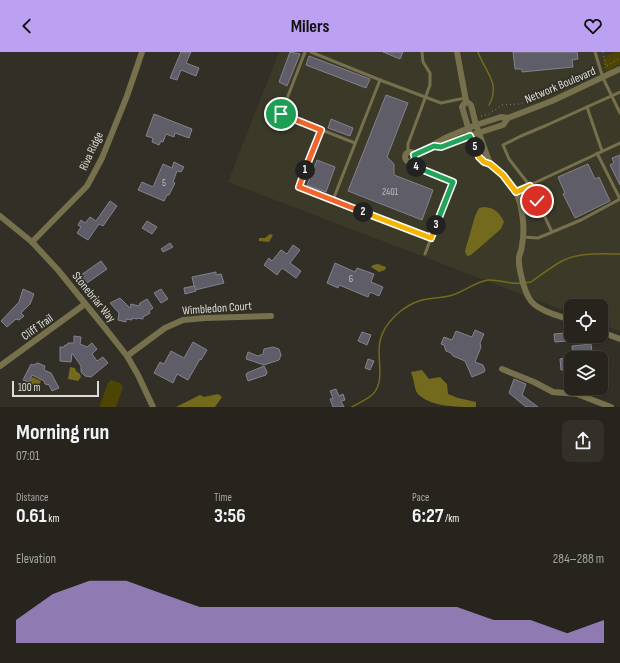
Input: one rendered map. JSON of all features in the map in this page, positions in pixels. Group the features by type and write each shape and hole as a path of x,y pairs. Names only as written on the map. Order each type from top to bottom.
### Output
{"street":[{"name":"Riva Ridge","path":"32,242 87,186 102,158 127,96 142,52"},
{"path":"457,52 465,99 462,107 470,136 479,157 503,175 516,192 520,202 524,223 524,237 519,257 528,298 535,306 564,317"},
{"name":"Network Boulevard","path":"412,156 434,146 436,143 446,138 468,129 476,123 502,117 508,118 552,101 620,69"},
{"path":"465,99 471,105 490,164"},
{"name":"Network Boulevard","path":"434,146 441,147 479,132 503,125 508,118"},
{"name":"Stonebriar Way","path":"0,216 32,242 59,271 127,356 153,407"},
{"name":"Cliff Trail","path":"0,366 85,304"},
{"name":"Wimbledon Court","path":"127,356 165,328 183,320 271,316"},
{"path":"608,335 620,339"},
{"path":"502,369 534,382 553,392 577,394 611,407"}],"lane":[{"path":"305,52 281,114 355,143"},
{"path":"311,52 441,103 465,99"},
{"path":"422,52 423,62 430,73 430,85 408,144 415,166 419,169 453,182 425,254"},
{"path":"595,52 603,78 620,113"},
{"path":"333,200 380,80"},
{"path":"552,232 530,186 509,159 503,145 620,92"},
{"path":"587,107 602,151"},
{"path":"321,130 299,187 431,238"},
{"path":"516,192 620,143"},
{"path":"524,237 538,238 581,220 620,199 597,153"}],"path":[{"path":"603,52 606,66"},
{"path":"476,123 502,105 518,104 530,101 551,87 564,84 578,76 595,73 620,58"}],"shaded area":[{"path":"279,52 620,52 620,331 608,327 608,299 564,299 564,310 228,182"},
{"path":"616,52 620,52 620,63 606,72 603,58"},
{"path":"479,208 491,208 496,211 504,222 501,229 471,255 467,256 465,251 475,216"},
{"path":"270,234 273,235 269,242 259,241 259,238 265,238"},
{"path":"378,264 386,267 385,270 379,272 371,267"},
{"path":"70,367 75,368 80,374 81,377 78,381 68,379"},
{"path":"422,370 429,379 440,377 447,384 448,394 476,402 476,407 436,404 422,398 417,393 411,372"},
{"path":"32,377 41,381 38,388 29,383"},
{"path":"111,380 120,383 123,387 116,407 100,407 108,383"},
{"path":"218,394 222,397 215,407 176,407 200,395 204,397"}],"building":[{"path":"181,52 191,52 186,63 199,68 196,76 181,70 177,80 170,78"},
{"path":"290,52 300,54 287,86 279,82"},
{"path":"383,52 403,52 400,59"},
{"path":"513,52 577,52 578,59 572,60 573,67 522,72 522,69 515,69"},
{"path":"309,56 370,79 366,88 306,65"},
{"path":"386,95 408,103 387,157 394,164 394,175 433,190 422,220 348,191"},
{"path":"154,114 192,129 189,138 175,133 174,137 166,134 163,142 161,141 159,145 152,142 153,138 146,136"},
{"path":"331,119 353,128 350,136 328,128"},
{"path":"620,155 620,185 610,165 614,163 612,158"},
{"path":"317,160 335,167 326,192 307,185"},
{"path":"174,162 184,167 181,172 177,171 173,182 175,183 164,201 138,190 142,182 153,187 163,164 172,168"},
{"path":"588,164 595,179 599,177 610,201 575,218 563,194 565,193 558,177"},
{"path":"110,201 117,206 103,226 99,224 88,240 77,233 81,227 78,225 81,220 85,223 90,217 96,221"},
{"path":"147,221 157,227 152,234 142,228"},
{"path":"170,243 173,247 163,252 161,249"},
{"path":"293,245 300,250 290,263 301,271 296,278 282,268 277,275 264,265 269,258 272,261 281,250 287,254"},
{"path":"101,261 107,269 87,283 81,275"},
{"path":"335,263 355,272 357,268 374,274 371,282 383,287 379,296 370,292 368,297 339,285 338,288 327,283"},
{"path":"216,272 216,275 221,274 224,283 195,290 192,277"},
{"path":"194,286 196,291 185,294 184,288"},
{"path":"23,289 34,294 30,304 21,313 24,316 19,320 16,319 7,327 1,321 19,302"},
{"path":"161,289 168,299 161,303 154,293"},
{"path":"120,298 130,308 131,304 139,306 140,303 147,299 153,308 149,311 150,313 143,317 143,319 126,319 126,322 118,320 119,313 110,303"},
{"path":"475,330 484,334 475,362 483,365 485,370 484,372 472,377 465,361 453,356 451,353 446,351 444,345 441,344 444,337 452,340 456,331 472,337"},
{"path":"362,332 371,335 367,345 358,341"},
{"path":"564,333 564,341 555,342 554,334"},
{"path":"74,336 81,337 80,344 87,347 92,343 97,349 92,354 97,361 103,357 108,363 91,377 85,376 81,372 81,366 72,353 71,362 60,361 60,347 64,347 68,343 74,343"},
{"path":"193,342 207,350 188,380 177,374 173,383 154,373 160,362 164,364 171,351 184,358"},
{"path":"591,344 592,351 572,351 572,346"},
{"path":"273,347 279,349 281,355 279,360 264,365 246,359 248,352 258,356 263,354 264,349"},
{"path":"564,358 564,370 561,370 560,359"},
{"path":"368,359 374,361 370,370 365,368"},
{"path":"38,363 45,366 44,370 51,373 59,388 52,391 49,385 45,384 44,381 32,375 29,382 23,380 31,364 33,365"},
{"path":"264,366 267,372 266,375 248,381 246,375 247,373"},
{"path":"514,379 526,384 522,395 538,407 526,407 509,393"},
{"path":"336,389 339,396 343,394 345,400 341,401 344,407 333,407 330,399 333,398 330,391"}],"waterway":[{"path":"478,52 493,84 492,97 489,105"},
{"path":"525,283 531,282 554,266 569,258 590,254 620,254"},
{"path":"352,407 371,396 377,388 380,376 379,348 382,334 390,321 402,310 415,302 454,295 483,281 492,280 522,283"}],"route":[{"path":"281,114 321,130 299,187 431,238 453,182 419,169 413,162 415,158 414,155 434,146 441,147 470,136 479,157 484,162 490,164 503,175 516,192 530,186 537,201"}]}
